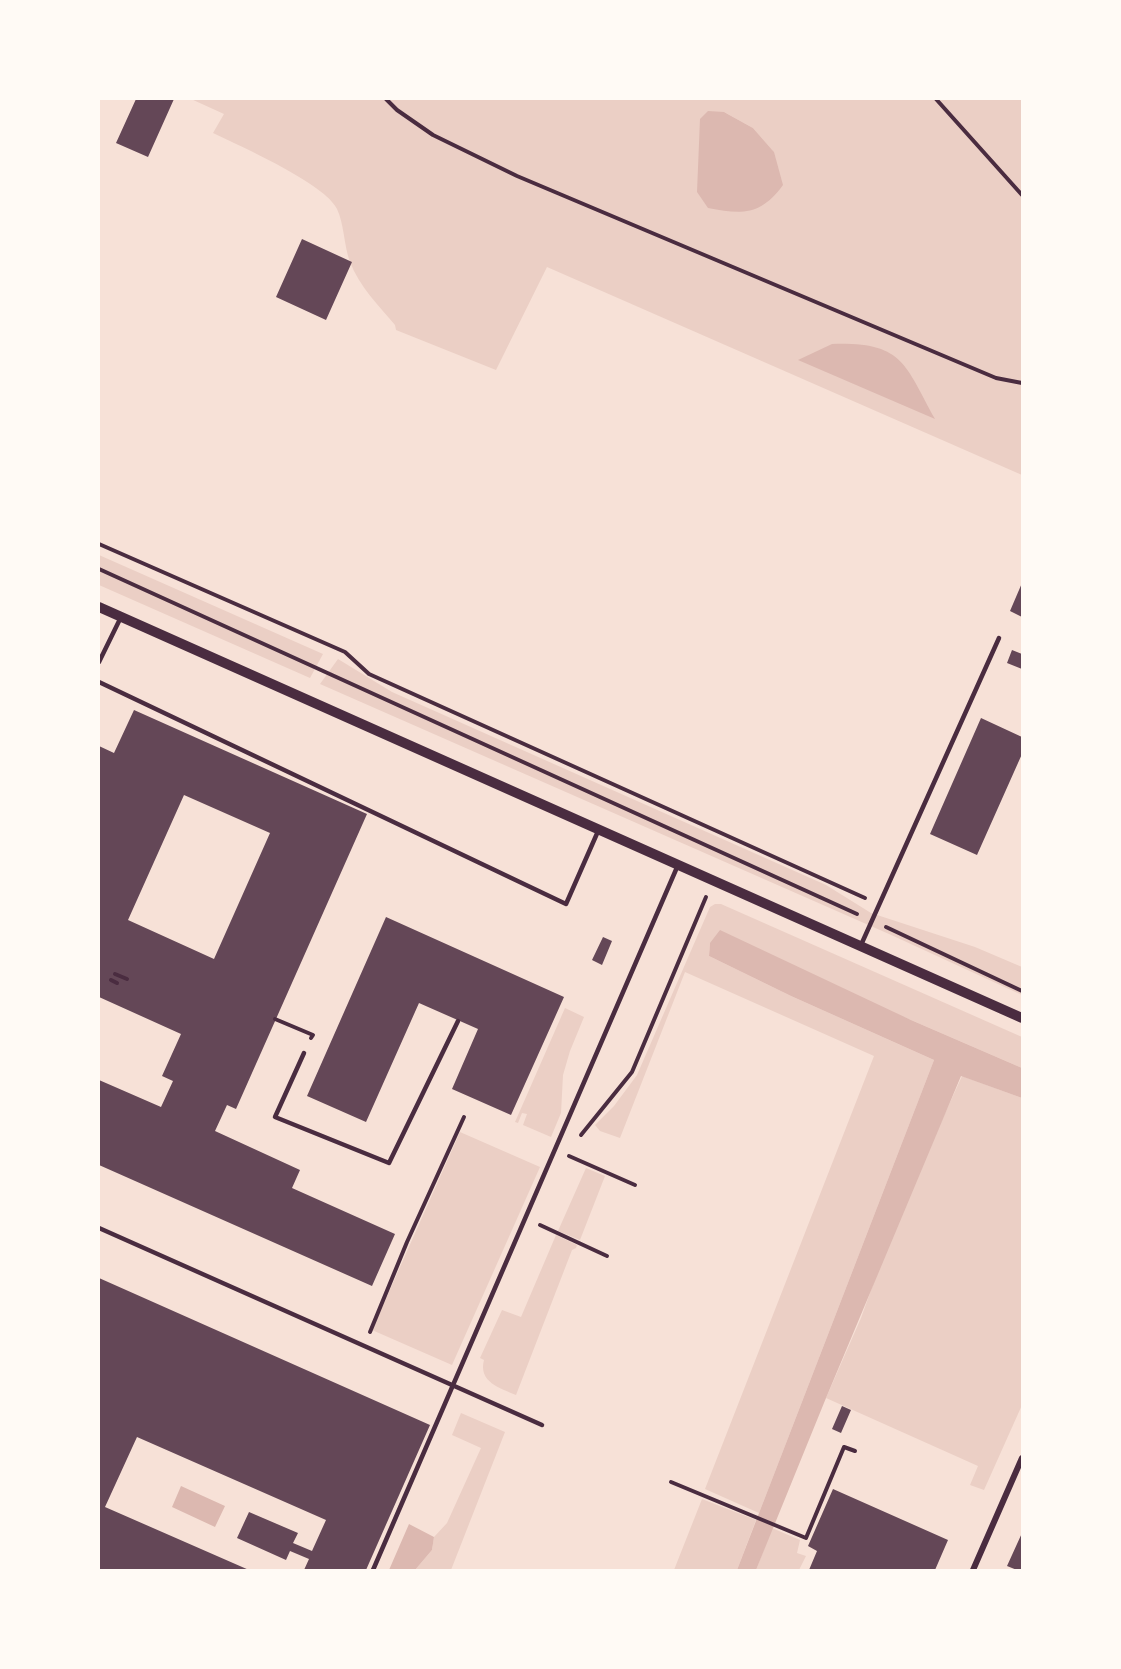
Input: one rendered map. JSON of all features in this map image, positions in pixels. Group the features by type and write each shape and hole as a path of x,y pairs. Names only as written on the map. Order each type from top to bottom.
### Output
{"street":[{"path":"99,607 1022,1018"},
{"path":"973,1570 1022,1458"}],"lane":[{"path":"99,662 121,617"},
{"path":"861,946 999,638"},
{"path":"99,682 566,904 598,829"},
{"path":"373,1570 678,865"},
{"path":"304,1053 275,1117 389,1163 458,1021"},
{"path":"99,1228 542,1425"}],"path":[{"path":"386,99 397,110 433,135 517,176 996,378 1022,383"},
{"path":"936,99 1022,195"},
{"path":"99,544 345,652 369,674 880,904"},
{"path":"99,569 1022,991"},
{"path":"562,1153 581,1135 632,1072 713,880"},
{"path":"122,975 115,973 127,980"},
{"path":"111,980 117,983"},
{"path":"275,1019 313,1035 304,1053"},
{"path":"365,1347 407,1242 464,1117"},
{"path":"553,1154 562,1153 635,1185"},
{"path":"526,1219 607,1256"},
{"path":"671,1482 806,1538 844,1447 855,1451"}],"shaded area":[{"path":"191,99 1022,99 1022,475 547,267 496,370 396,330 395,325 354,271 348,256 337,209 330,199 317,188 281,166 213,133 224,114","holes":["724,112 753,128 774,152"]},
{"path":"708,111 724,112 753,128 774,152 783,185 775,195 759,207 741,212 708,208 697,192 700,119"},
{"path":"832,344 856,344 888,352 908,370 935,419 798,360"},
{"path":"99,555 323,654 310,678 99,585"},
{"path":"338,659 392,692 826,885 871,913 975,947 1022,967 1022,995 889,934 320,684"},
{"path":"721,904 1022,1037 1022,1068 911,1020 710,943 709,956 791,996 934,1060 759,1513 705,1489 874,1056 685,972 620,1138 600,1131 595,1125 614,1106 637,1075 710,907"},
{"path":"720,930 911,1020 1022,1068 1022,1098 961,1076 756,1570 737,1570 934,1060 791,996 709,956 710,943"},
{"path":"565,1008 584,1017 563,1075 561,1113 551,1137 523,1125 527,1114 522,1113 518,1123 515,1122"},
{"path":"962,1076 1022,1098 1022,1405 984,1490 970,1485 978,1466 826,1398 861,1318 895,1223"},
{"path":"460,1132 540,1167 452,1365 372,1330"},
{"path":"586,1168 605,1176 580,1240 558,1231"},
{"path":"556,1235 577,1245 572,1250 516,1395 497,1387 487,1379 483,1368 484,1360 480,1358 502,1310 521,1317"},
{"path":"461,1413 505,1432 451,1570 415,1570 432,1550 434,1537 447,1523 481,1448 452,1435"},
{"path":"181,1486 225,1506 215,1527 172,1507"},
{"path":"702,1499 756,1520 737,1570 674,1570"},
{"path":"409,1524 434,1537 432,1550 415,1570 389,1570"},
{"path":"772,1528 800,1540 797,1553 806,1556 799,1570 756,1570"}],"building":[{"path":"136,99 174,99 148,157 116,143"},
{"path":"302,239 352,262 326,320 276,297"},
{"path":"1022,583 1022,617 1010,611"},
{"path":"1012,650 1022,654 1022,669 1007,663"},
{"path":"134,710 367,814 236,1109 227,1105 215,1131 300,1170 292,1188 395,1234 372,1286 99,1165 99,1080 161,1107 173,1081 162,1076 181,1034 99,997 99,746 114,753","holes":["184,795 270,833 214,959 128,920"]},
{"path":"981,718 1022,737 1022,754 977,855 930,834"},
{"path":"386,917 564,997 511,1115 452,1089 478,1029 419,1003 366,1122 307,1096"},
{"path":"603,937 612,941 602,965 592,960"},
{"path":"99,1278 430,1425 366,1570 304,1570 309,1559 290,1551 286,1560 237,1538 249,1512 298,1533 293,1543 312,1551 326,1520 137,1437 105,1507 249,1570 99,1570"},
{"path":"842,1406 851,1410 841,1433 832,1429"},
{"path":"833,1489 948,1540 935,1570 809,1570 817,1551 808,1546"},
{"path":"1022,1533 1022,1570 1017,1570 1007,1566"}]}
